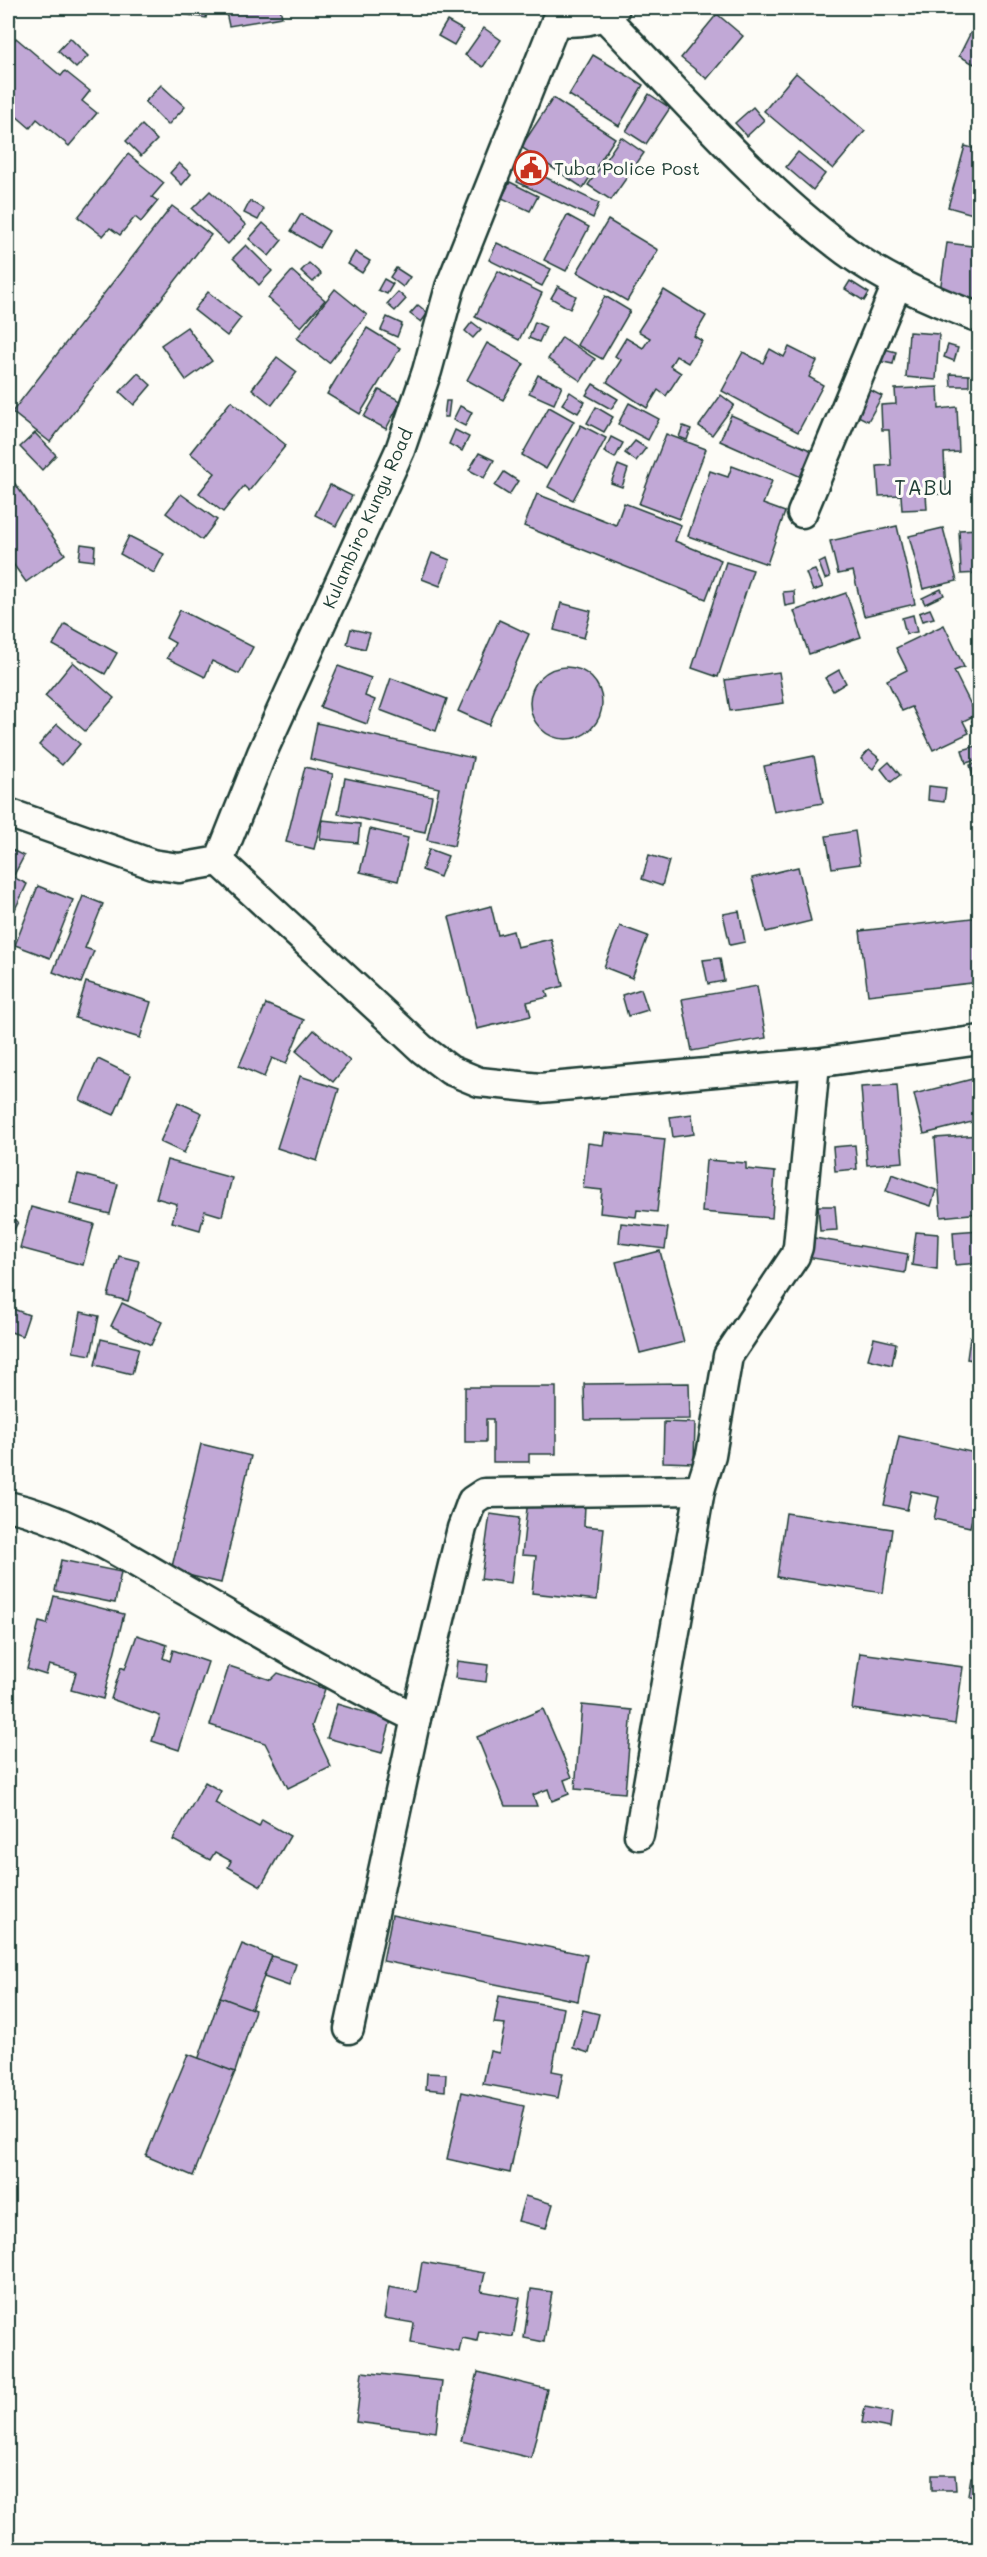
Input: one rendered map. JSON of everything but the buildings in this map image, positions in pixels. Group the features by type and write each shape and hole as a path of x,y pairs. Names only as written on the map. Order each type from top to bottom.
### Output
{"street":[{"name":"Kulambiro Kungu Road","path":"219,861 262,753 400,450 427,371 450,287 547,14 579,23 610,12"},
{"path":"610,12 787,204 847,252 939,303 980,318"},
{"path":"802,513 898,282"},
{"path":"8,813 152,864 179,868 219,861 422,1048 450,1070 479,1082 540,1088 815,1063 980,1040"},
{"path":"639,1835 699,1490 711,1455 728,1356 795,1256 815,1063"},
{"path":"349,2029 416,1718 468,1509 484,1493 699,1490"},
{"path":"8,1506 27,1510 99,1542 332,1676 416,1718"}],"place":[{"name":"Tuba Police Post","path":"531,168"}],"district":[{"name":"TABU","path":"924,486"}]}
